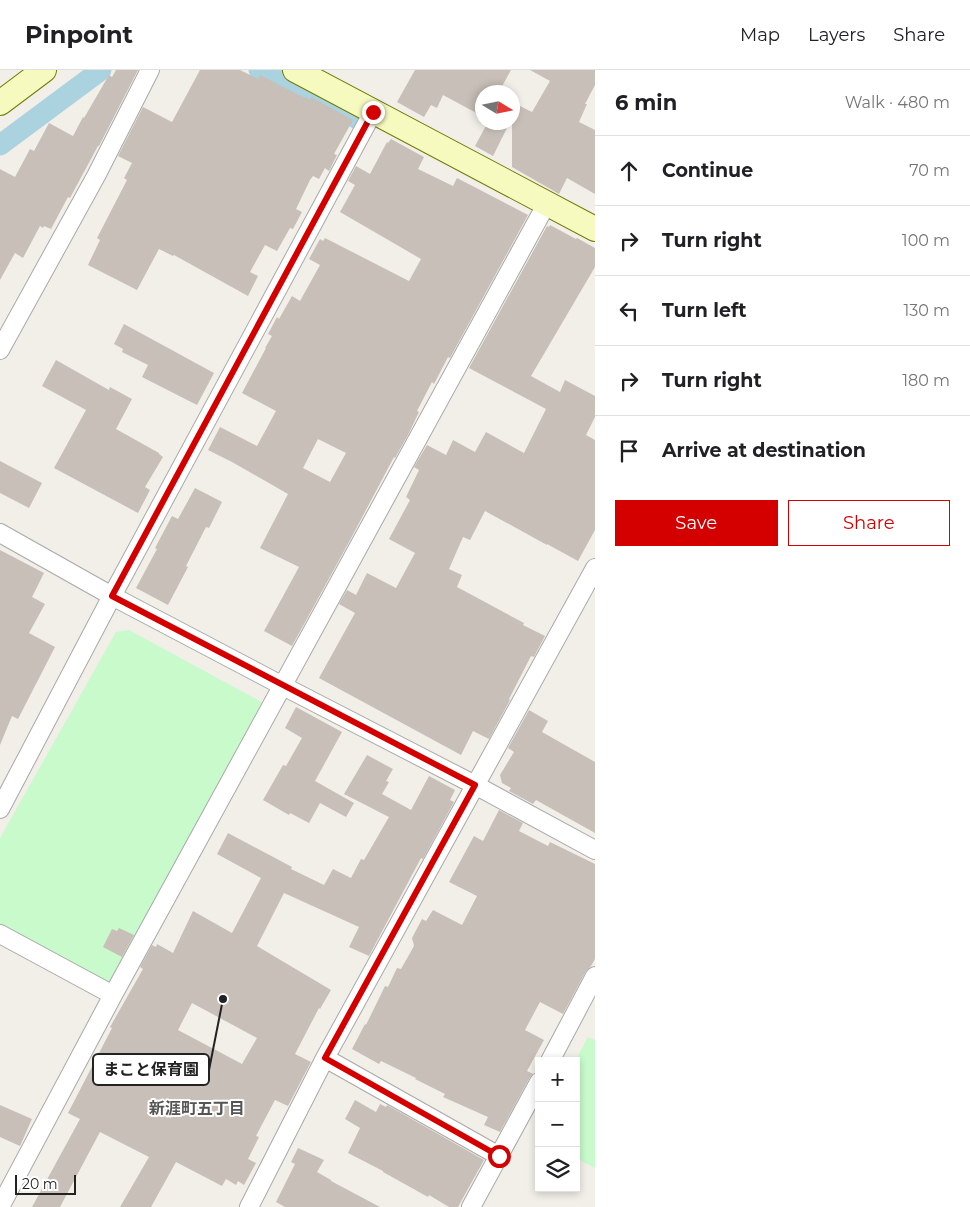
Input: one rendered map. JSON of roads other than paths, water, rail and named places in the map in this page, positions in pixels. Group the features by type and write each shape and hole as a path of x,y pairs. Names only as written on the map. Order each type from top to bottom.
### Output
{"street":[{"path":"0,103 44,70"},
{"path":"0,350 96,176 150,70"},
{"path":"295,70 595,229"},
{"path":"0,809 112,596 373,112"},
{"path":"0,1207 113,995 546,203"},
{"path":"0,533 112,596 475,785 595,850"},
{"path":"249,1207 325,1058 595,568"},
{"path":"0,934 113,995"},
{"path":"552,1057 595,976"},
{"path":"325,1058 499,1156"},
{"path":"471,1207 535,1089"}],"waterway":[{"path":"0,145 101,70"},
{"path":"259,70 358,119"}],"place":[{"name":"まこと保育園","path":"223,999"}],"district":[{"name":"新涯町五丁目","path":"197,1108"}]}
